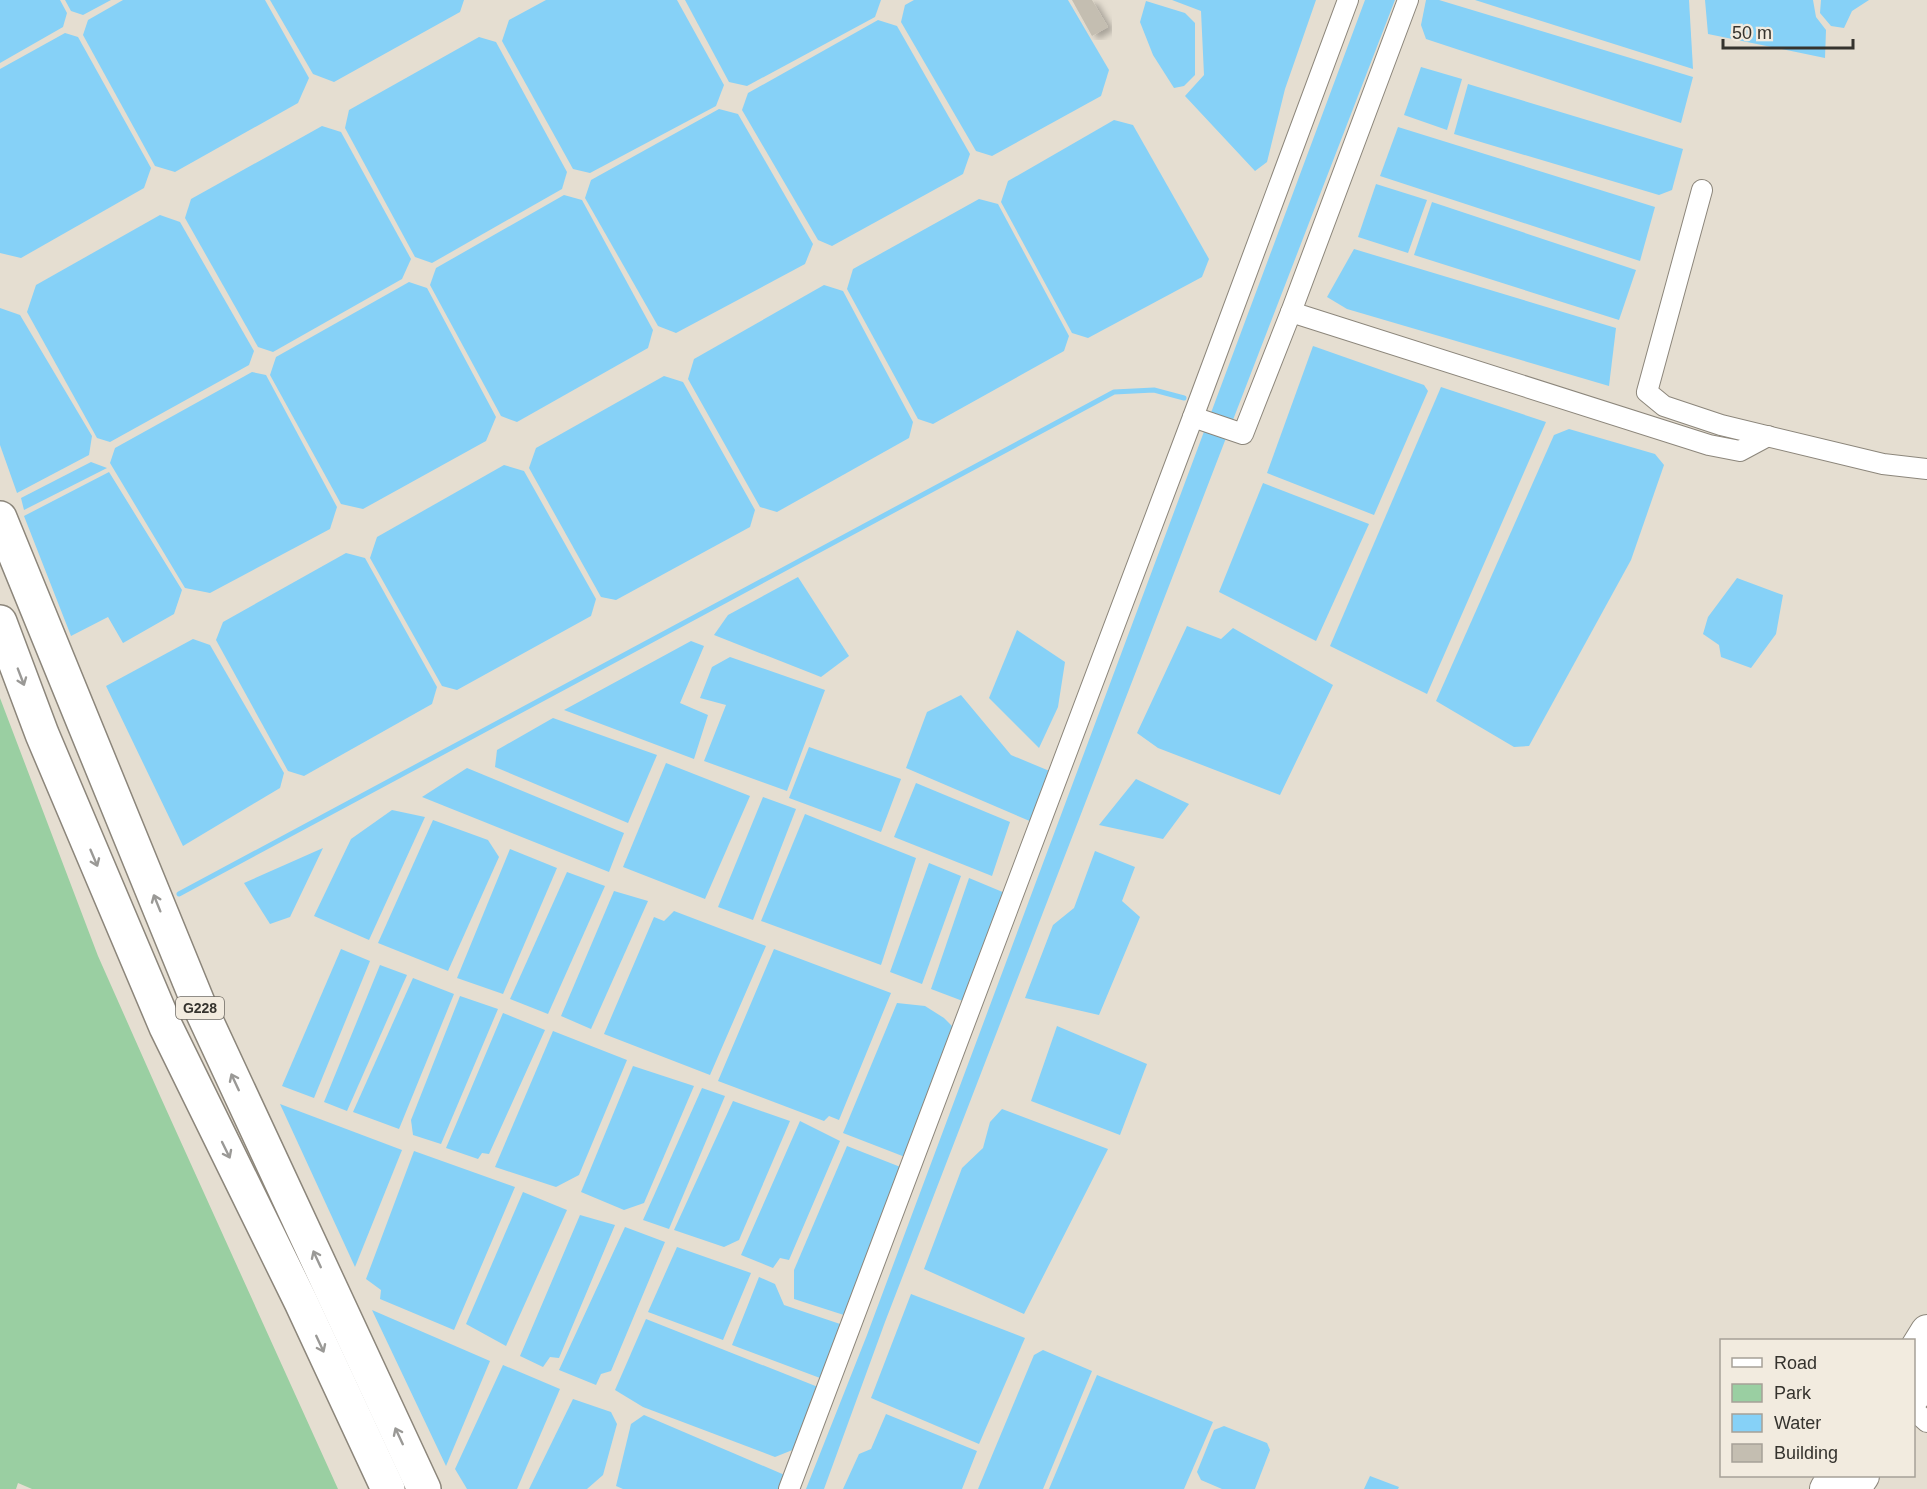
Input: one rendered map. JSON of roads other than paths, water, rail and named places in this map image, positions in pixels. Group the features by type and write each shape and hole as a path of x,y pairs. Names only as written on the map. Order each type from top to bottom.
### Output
{"highway":[{"name":"G228","path":"0,518 194,994 424,1489"},
{"name":"G228","path":"0,622 42,734 178,1053 301,1302 388,1489"},
{"path":"74,811 113,796"},
{"path":"178,1053 214,1038"}],"main road":[{"path":"1915,1350 1927,1331"},
{"path":"1919,1410 1927,1375"}],"street":[{"path":"789,1489 1348,0"},
{"path":"1193,417 1243,434 1408,0"},
{"path":"1702,190 1647,392 1664,406 1721,425 1883,464 1927,469"},
{"path":"1291,312 1709,445 1740,451 1768,436"}],"water":[{"path":"0,0 60,0 67,13 63,27 0,63"},
{"path":"65,0 111,0 83,15 71,11"},
{"path":"123,0 265,0 309,78 298,103 175,172 155,166 83,35 88,20"},
{"path":"270,0 464,0 460,12 334,82 313,74"},
{"path":"546,0 677,0 724,85 716,106 590,173 573,169 502,41 509,20"},
{"path":"685,0 881,0 875,17 747,86 729,82"},
{"path":"914,0 1068,0 1109,70 1101,96 992,156 976,151 901,22 905,5"},
{"path":"1172,0 1316,0 1285,89 1267,162 1255,171 1185,96 1204,75 1201,11"},
{"path":"1365,0 1395,0 885,1322 824,1489 806,1489 867,1335"},
{"path":"1426,0 1439,0 1693,77 1681,123 1426,39 1421,25"},
{"path":"1475,0 1689,0 1693,69"},
{"path":"1705,0 1813,0 1816,17 1826,30 1825,58 1708,34"},
{"path":"1821,0 1869,0 1852,11 1844,28 1831,26 1820,13"},
{"path":"1146,1 1185,13 1195,23 1195,75 1184,86 1174,88 1153,55 1140,22"},
{"path":"878,20 897,26 970,154 963,174 832,246 818,240 742,110 748,93"},
{"path":"65,33 78,37 151,168 144,188 21,258 0,253 0,69"},
{"path":"479,37 496,42 567,172 562,189 432,263 415,257 345,128 349,110"},
{"path":"1421,67 1462,79 1447,130 1404,115"},
{"path":"1468,84 1683,149 1672,190 1659,195 1454,134"},
{"path":"719,109 738,114 813,244 805,264 676,333 658,326 585,198 591,180"},
{"path":"1114,120 1133,125 1209,259 1202,277 1088,338 1072,333 1001,202 1008,181"},
{"path":"322,126 341,132 411,259 402,279 273,352 258,347 185,218 191,199"},
{"path":"1398,127 1655,207 1640,261 1380,176"},
{"path":"1376,184 1427,200 1408,253 1358,237"},
{"path":"564,195 582,200 653,330 648,348 517,422 501,416 430,285 436,268"},
{"path":"979,199 998,204 1069,336 1064,351 933,424 918,419 847,289 853,269"},
{"path":"1432,202 1636,270 1619,320 1414,255"},
{"path":"160,215 180,222 254,351 249,365 110,442 97,438 27,312 36,285"},
{"path":"1354,249 1616,328 1609,386 1347,309 1327,297"},
{"path":"409,282 427,288 496,417 486,441 363,509 341,504 270,375 276,357"},
{"path":"824,285 843,291 913,422 909,438 777,512 760,507 688,379 694,359"},
{"path":"0,308 20,315 92,436 89,455 17,493 0,445"},
{"path":"1313,346 1424,385 1428,391 1374,515 1267,473"},
{"path":"252,372 266,375 337,507 330,529 210,593 185,588 110,463 115,448"},
{"path":"664,376 683,382 755,510 750,527 616,600 601,597 529,468 536,448"},
{"path":"1441,387 1546,422 1427,694 1330,646"},
{"path":"1569,429 1655,454 1664,465 1631,560 1529,746 1514,747 1436,701 1554,435"},
{"path":"91,462 107,468 24,510 21,498"},
{"path":"504,465 524,471 596,599 591,616 457,690 442,686 370,558 377,537"},
{"path":"109,472 182,590 174,614 123,643 108,617 71,636 24,516"},
{"path":"1263,483 1369,524 1316,641 1219,592"},
{"path":"346,553 365,558 437,687 432,704 304,776 288,771 216,640 223,622"},
{"path":"798,577 849,656 821,677 714,635 728,615"},
{"path":"1737,578 1783,595 1776,634 1751,668 1721,657 1719,645 1703,634 1708,617"},
{"path":"1187,626 1221,639 1233,628 1333,685 1280,795 1158,748 1137,733"},
{"path":"1017,630 1065,662 1058,707 1039,748 989,698"},
{"path":"193,639 210,645 284,773 280,788 183,846 106,686"},
{"path":"691,641 704,646 680,703 708,715 694,759 564,710"},
{"path":"730,657 825,690 787,791 704,761 726,705 700,698 712,667"},
{"path":"961,695 1011,755 1052,772 1032,822 906,768 927,712"},
{"path":"553,718 657,755 628,823 495,767 497,750"},
{"path":"809,747 901,779 881,832 789,798"},
{"path":"666,763 750,796 705,899 623,867"},
{"path":"467,768 624,833 609,872 422,797"},
{"path":"1136,779 1189,804 1163,839 1099,825"},
{"path":"916,783 1010,822 992,876 894,837"},
{"path":"763,797 796,809 753,920 718,907"},
{"path":"392,810 425,817 369,940 314,916 351,839"},
{"path":"805,814 916,858 881,965 761,921"},
{"path":"433,820 488,840 499,857 448,971 378,943"},
{"path":"323,848 290,917 270,924 244,883"},
{"path":"510,849 557,868 503,994 457,978"},
{"path":"1095,851 1135,867 1122,901 1140,917 1099,1015 1025,998 1053,925 1074,908"},
{"path":"929,863 961,876 922,984 890,972"},
{"path":"567,872 605,886 548,1014 510,999"},
{"path":"969,878 1005,893 968,1003 931,989"},
{"path":"614,891 648,901 591,1029 561,1016"},
{"path":"674,911 766,946 710,1075 604,1034 654,917 664,921"},
{"path":"341,949 370,961 314,1098 282,1086"},
{"path":"774,949 891,993 839,1120 829,1116 824,1121 718,1081"},
{"path":"380,965 407,975 347,1111 324,1102"},
{"path":"413,978 454,994 399,1129 353,1112"},
{"path":"460,996 498,1009 441,1144 413,1135 411,1120"},
{"path":"897,1003 925,1006 944,1018 956,1030 905,1157 843,1133"},
{"path":"503,1013 545,1030 489,1154 482,1153 478,1159 446,1148"},
{"path":"1057,1026 1147,1064 1120,1135 1031,1101"},
{"path":"553,1031 627,1060 579,1175 556,1187 495,1167"},
{"path":"633,1066 694,1086 644,1203 624,1210 581,1192"},
{"path":"702,1088 725,1096 669,1229 643,1220"},
{"path":"733,1101 790,1121 739,1240 724,1247 674,1230"},
{"path":"280,1104 402,1150 355,1267"},
{"path":"1002,1109 1108,1149 1024,1314 924,1269 962,1168 983,1148 990,1122"},
{"path":"800,1121 840,1141 789,1260 780,1258 773,1268 741,1255"},
{"path":"847,1146 903,1168 847,1316 794,1299 794,1270"},
{"path":"414,1151 515,1187 454,1330 380,1299 381,1290 366,1279"},
{"path":"523,1192 567,1210 506,1346 466,1324"},
{"path":"580,1215 615,1225 559,1358 550,1357 543,1367 520,1356"},
{"path":"625,1227 665,1242 611,1371 601,1374 596,1385 559,1370"},
{"path":"677,1247 751,1273 723,1340 648,1312"},
{"path":"759,1277 775,1284 784,1305 843,1325 820,1378 732,1345"},
{"path":"911,1294 1025,1338 979,1444 871,1398"},
{"path":"372,1310 490,1361 446,1466"},
{"path":"646,1319 818,1387 795,1449 775,1457 643,1407 615,1390"},
{"path":"1043,1350 1092,1371 1043,1489 978,1489 1034,1355"},
{"path":"503,1365 560,1389 517,1489 467,1489 455,1469"},
{"path":"1097,1375 1213,1422 1184,1489 1049,1489"},
{"path":"573,1399 611,1412 617,1424 603,1475 587,1489 529,1489"},
{"path":"886,1414 977,1451 962,1489 843,1489 859,1454 871,1449"},
{"path":"644,1415 787,1476 781,1489 623,1489 616,1486 631,1424"},
{"path":"1224,1426 1267,1443 1270,1450 1255,1489 1222,1489 1201,1480 1197,1472 1214,1430"},
{"path":"1370,1476 1399,1487 1398,1489 1364,1489"}],"waterway":[{"path":"179,894 1114,392 1154,390 1184,398"}]}
